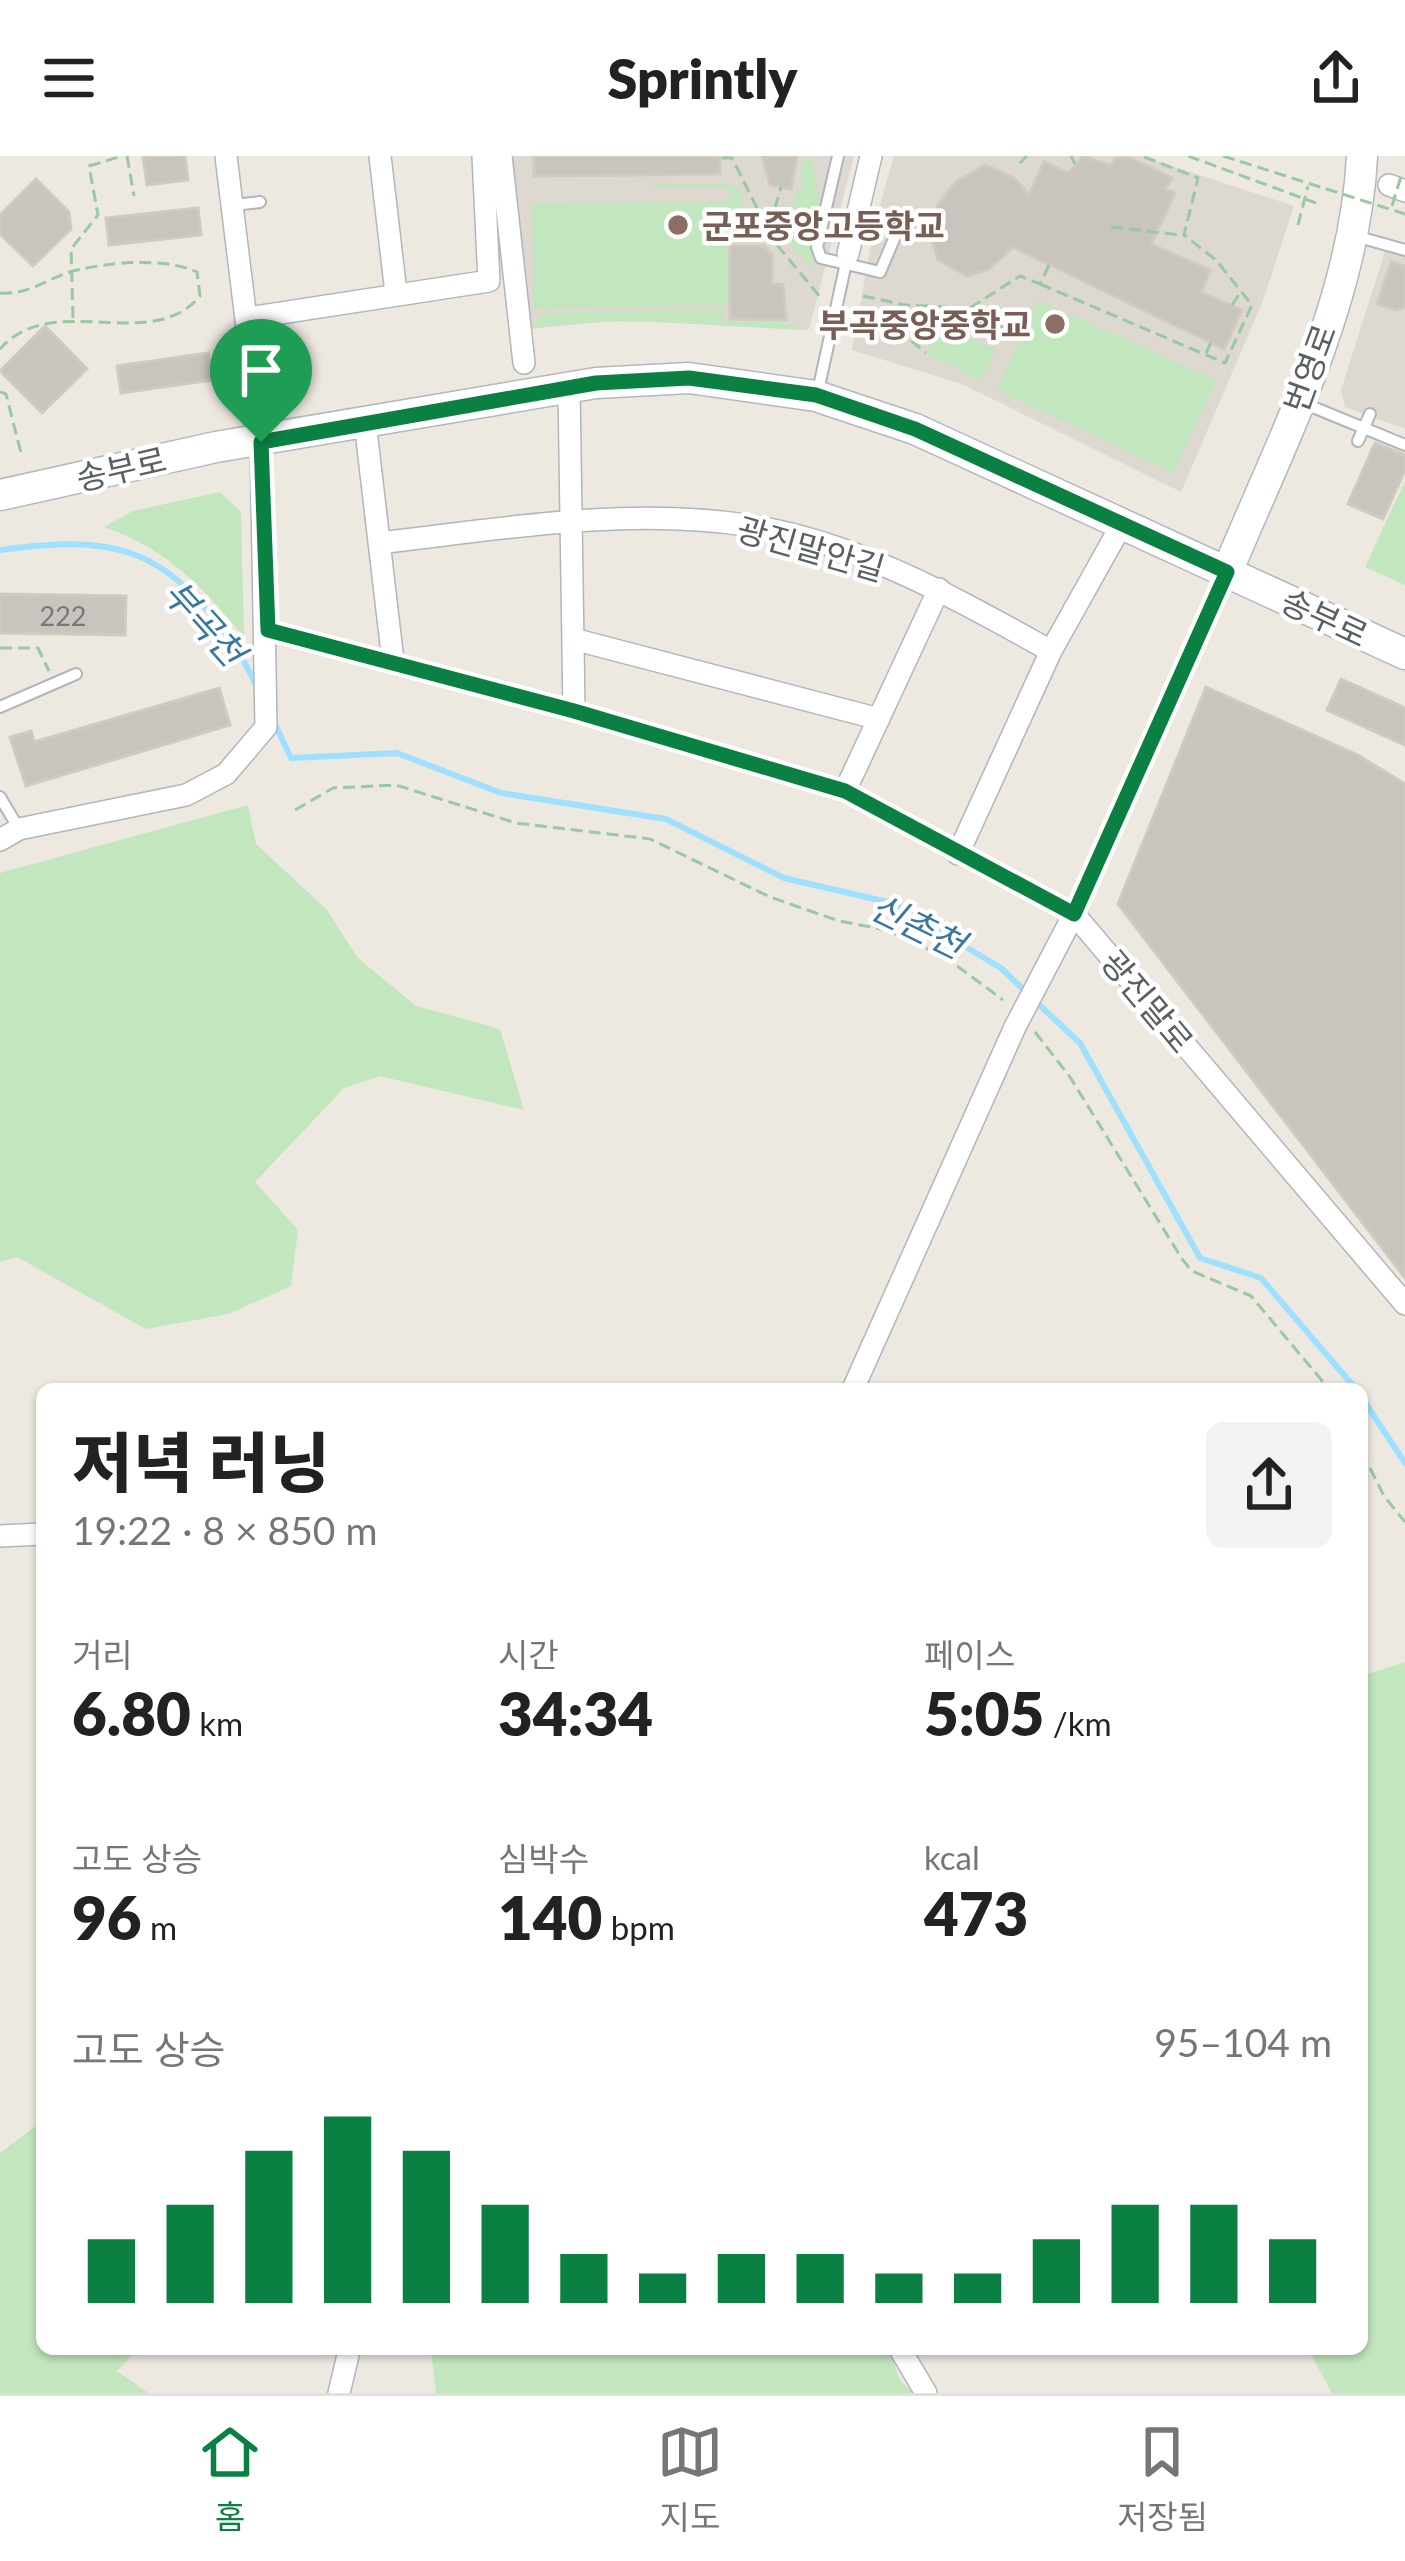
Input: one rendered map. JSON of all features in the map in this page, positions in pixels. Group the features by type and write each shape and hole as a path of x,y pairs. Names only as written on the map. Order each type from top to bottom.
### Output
{"street":[{"path":"10,835 186,795 226,774 266,728 261,442 226,156"},
{"path":"380,156 373,187 396,293"},
{"path":"248,318 490,281 483,156"},
{"path":"501,156 524,363"},
{"path":"847,260 872,156"},
{"name":"번영로","path":"1227,572 1298,401 1352,235 1362,156"},
{"name":"송부로","path":"0,495 365,422 569,388 689,378 816,395 915,429 1405,654"},
{"path":"569,388 574,711"},
{"path":"365,422 392,661"},
{"name":"광진말안길","path":"379,543 571,520 664,518 749,525 848,551 939,589 1051,651"},
{"path":"958,854 1051,651 1122,524"},
{"path":"856,1383 1227,572"},
{"path":"845,791 939,589"},
{"path":"573,639 879,718"},
{"name":"광진말로","path":"268,642 392,661 845,791 1074,914 1405,1304"},
{"path":"0,1536 36,1534"},
{"path":"338,2393 348,2355"},
{"path":"904,2355 926,2393"}],"lane":[{"path":"838,156 817,247 821,258 847,260 880,272 899,227"},
{"path":"230,205 260,202"},
{"path":"1352,235 1405,250"},
{"path":"816,395 847,260"},
{"path":"1298,401 1405,445"},
{"path":"1358,441 1370,413"},
{"path":"0,707 76,674"},
{"path":"0,797 10,835"}],"path":[{"path":"73,319 71,248 98,215 89,166 125,156 134,196"},
{"path":"1020,163 1027,156"},
{"path":"1071,156 1075,164"},
{"path":"1142,156 1198,178 1184,235"},
{"path":"1188,156 1316,203"},
{"path":"1223,156 1308,183 1397,190 1405,214"},
{"path":"722,158 732,158 773,240 822,297"},
{"path":"1298,225 1308,183"},
{"path":"770,228 781,187"},
{"path":"863,296 905,305 969,308 1020,276 1225,363 1252,305 1216,260 1184,235 1111,227"},
{"path":"727,236 773,240"},
{"path":"0,293 24,294 71,272 174,262 197,272 200,296 187,312 136,322 73,319 33,323 0,349"},
{"path":"1040,284 1048,265"},
{"path":"1232,305 1241,291"},
{"path":"905,305 906,336 926,353"},
{"path":"969,308 971,322 980,327 1015,328 1022,335"},
{"path":"1206,354 1211,343"},
{"path":"0,392 6,394 22,453"},
{"path":"0,648 38,648 55,683"},
{"path":"295,810 333,788 396,784 517,823 650,839 770,897 887,930 945,957 1007,1004"},
{"path":"1022,1027 1070,1077 1192,1271 1251,1296 1324,1383"},
{"path":"1368,1464 1384,1496 1405,1522"}],"shaded area":[{"name":"군포중앙고등학교","path":"511,156 854,156 810,326 807,330 621,320 530,329"},
{"name":"부곡중앙중학교","path":"894,156 1142,156 1294,206 1264,298 1181,492 962,384 852,350 875,222"},
{"path":"1385,252 1405,257 1405,429 1345,407 1341,390"}],"green space":[{"path":"802,157 811,159 821,203 811,246 813,270 785,238 801,190"},
{"path":"653,183 729,183 741,191 744,216 732,225 728,214 729,305 534,309 532,204 730,201 728,188 651,188"},
{"path":"1038,300 1216,380 1174,473 996,390"},
{"path":"723,309 724,321 776,321 807,330 634,321 530,329 542,313"},
{"path":"941,324 996,350 981,381 926,353"},
{"path":"1405,481 1405,585 1365,567"},
{"path":"220,492 241,512 244,637 182,571 146,546 104,527 133,511"},
{"path":"248,805 256,844 326,909 358,958 416,1006 500,1029 524,1110 380,1076 344,1088 255,1182 298,1230 291,1286 228,1314 146,1329 17,1257 0,1262 0,873"},
{"path":"1405,1662 1405,2393 1332,2393 1311,2355 1368,2355 1368,1674"},
{"path":"36,2126 36,2355 132,2355 117,2371 148,2393 0,2393 0,2153"},
{"path":"432,2355 893,2355 899,2379 913,2393 436,2393"}],"building":[{"path":"143,156 185,156 188,180 147,185"},
{"path":"534,156 720,156 720,174 534,176"},
{"path":"762,156 797,156 791,189 770,185"},
{"path":"1083,156 1111,166 1115,158 1131,158 1172,178 1165,189 1175,193 1151,244 1210,270 1201,292 1242,310 1224,349 1013,247 988,270 967,276 938,260 929,229 939,203 956,182 985,165 1014,178 1029,195 1044,162 1069,173"},
{"path":"36,179 69,212 71,229 33,266 0,234 0,215"},
{"path":"198,208 201,235 109,245 106,218"},
{"path":"730,246 764,246 772,255 772,284 783,285 786,320 730,319"},
{"path":"1391,262 1405,266 1405,307 1396,310 1377,304"},
{"path":"45,326 87,369 42,413 0,371"},
{"path":"208,353 212,380 121,393 117,366"},
{"path":"1375,443 1405,455 1405,470 1383,519 1348,504"},
{"path":"0,594 126,596 125,635 0,633"},
{"path":"1341,679 1405,708 1405,745 1327,710"},
{"path":"1206,687 1358,755 1405,784 1405,1278 1118,904"},
{"path":"219,688 230,725 26,786 10,737 31,731 34,742"}],"waterway":[{"name":"부곡천","path":"0,550 82,545 114,549 150,562 205,607 256,685"},
{"name":"신촌천","path":"275,724 291,758 397,753 501,793 666,819 784,878 892,903 1001,968 1026,992"},
{"name":"신촌천","path":"1035,1001 1080,1043 1200,1258 1261,1278 1351,1383"},
{"name":"신촌천","path":"1368,1407 1405,1463"}],"place":[{"name":"군포중앙고등학교","path":"678,225"},
{"name":"부곡중앙중학교","path":"1055,324"}],"route":[{"path":"689,378 816,395 915,429 1227,572 1074,914 845,791 574,711 268,630 261,442 596,383 689,378"}]}
